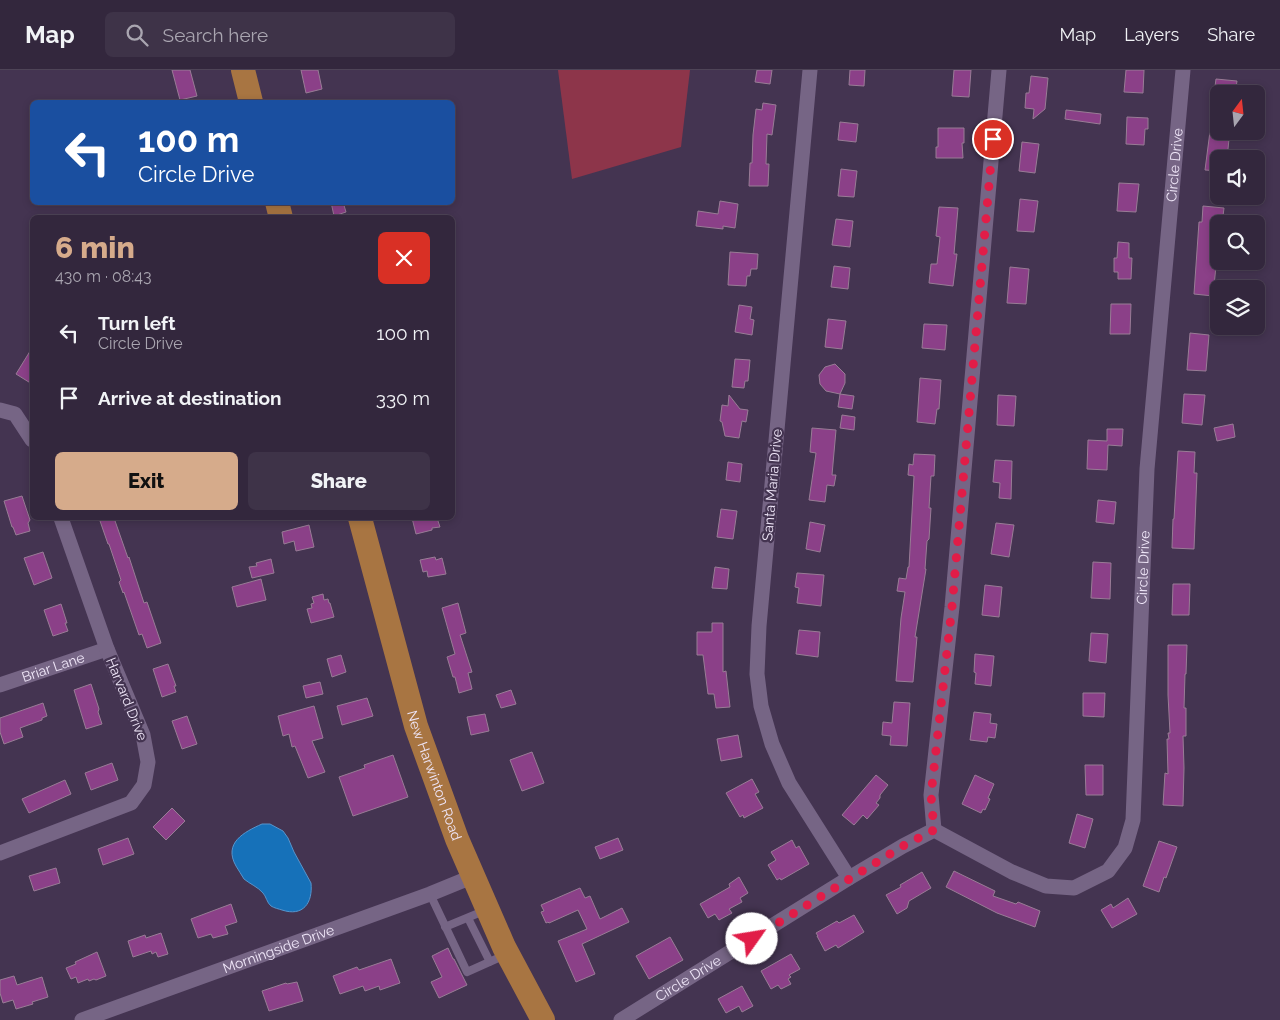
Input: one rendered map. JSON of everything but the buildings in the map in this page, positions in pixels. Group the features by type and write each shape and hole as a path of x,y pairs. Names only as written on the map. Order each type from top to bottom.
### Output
{"main road":[{"path":"243,70 250,100"},
{"name":"New Harwinton Road","path":"361,520 416,726 457,839 474,876 478,914 499,958 543,1020"}],"street":[{"name":"Santa Maria Drive","path":"810,70 760,616 757,674 761,706 772,744 789,783 849,878"},
{"path":"934,830 931,795 952,607 999,70"},
{"name":"Circle Drive","path":"621,1020 849,878 934,830 1012,872 1046,886 1074,888 1108,871 1125,848 1133,820 1147,469 1183,70"},
{"path":"0,410 15,414 30,437"},
{"name":"Harvard Drive","path":"0,854 131,803 144,784 148,762 143,734 107,649 61,520"},
{"name":"Briar Lane","path":"0,685 107,649"},
{"name":"Morningside Drive","path":"82,1020 430,894 474,876"}],"lane":[{"path":"430,894 467,972 499,958"},
{"path":"446,927 478,914"}],"shaded area":[{"path":"558,70 690,70 681,147 572,179"}],"water":[{"path":"262,824 270,824 283,831 311,883 310,897 305,907 301,910 289,912 271,906 264,894 244,879 236,866 232,851 237,839"}],"route":[{"path":"752,939 849,878 934,830 931,795 952,607 993,139"}]}
